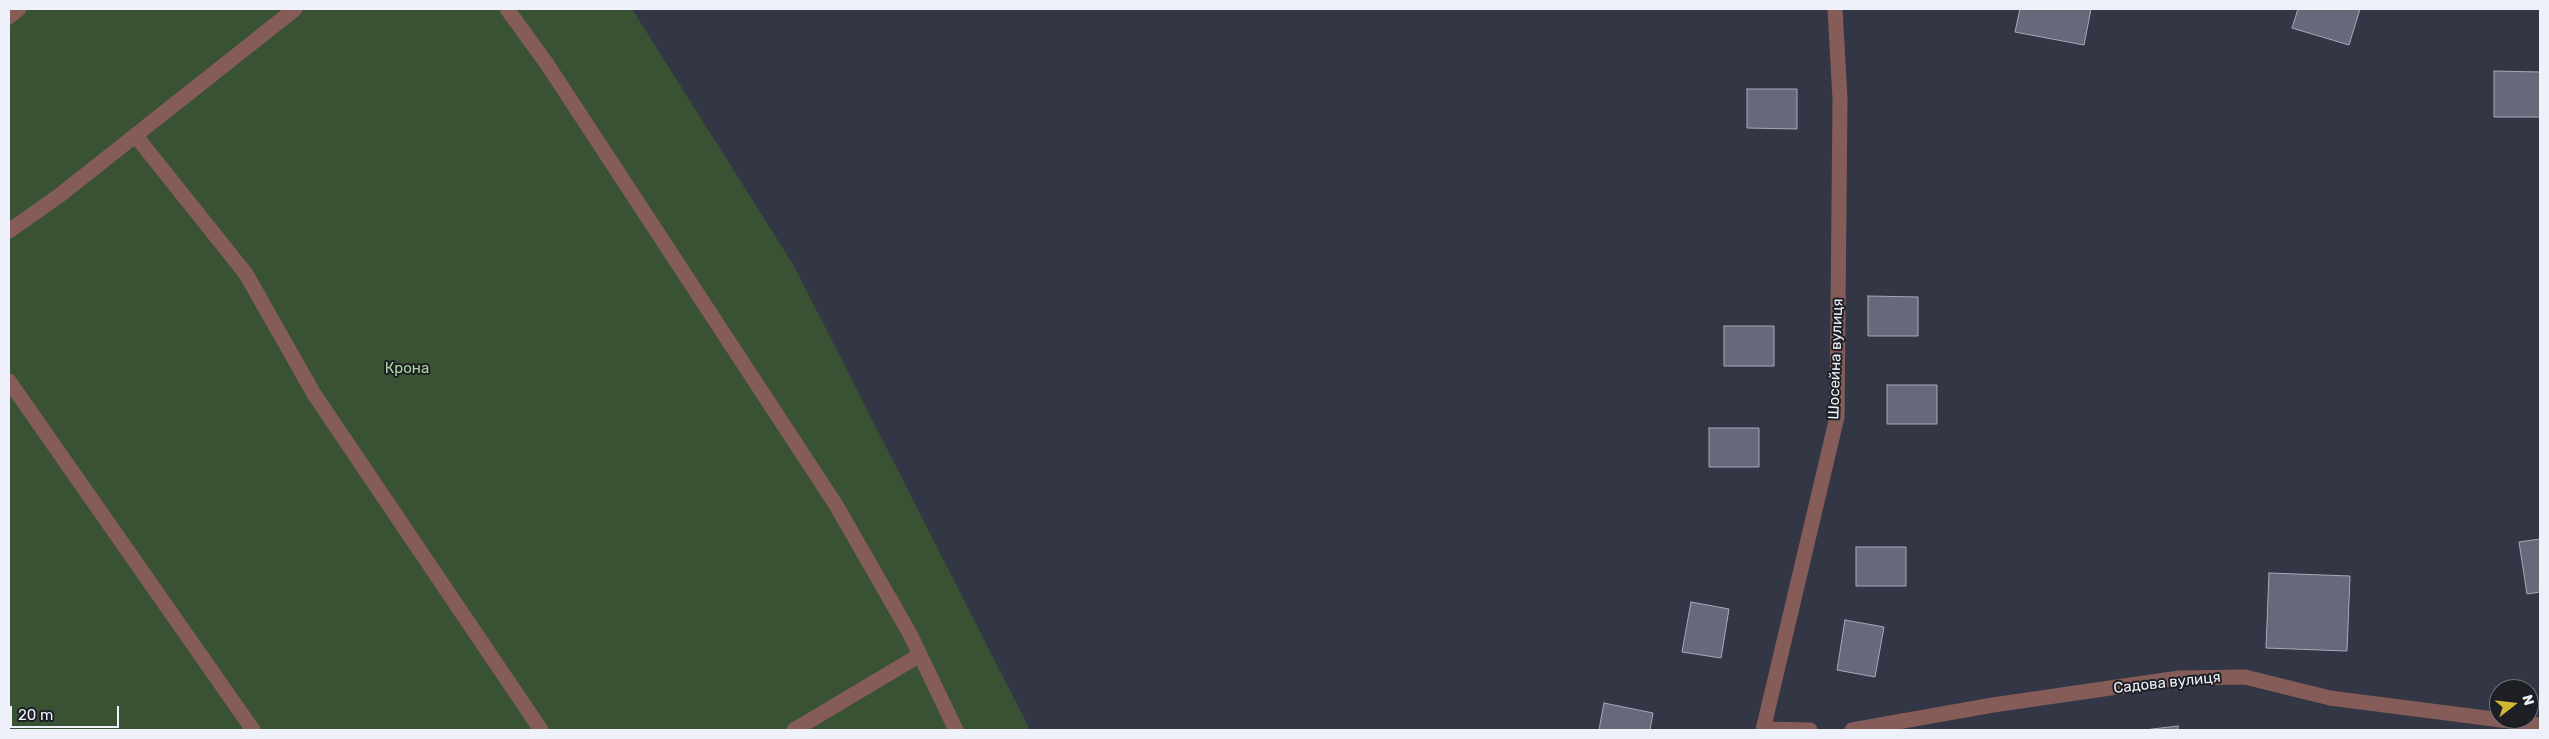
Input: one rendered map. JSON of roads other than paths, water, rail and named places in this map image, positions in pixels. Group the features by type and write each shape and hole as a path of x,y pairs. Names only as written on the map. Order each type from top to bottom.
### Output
{"street":[{"path":"9,17 19,9"},
{"path":"9,231 60,195 295,9"},
{"path":"507,9 547,64 836,505 920,655 956,730"},
{"name":"Шосейна вулиця","path":"1763,730 1837,417 1840,99 1835,9"},
{"path":"136,135 246,274 314,394 541,730"},
{"path":"9,381 253,730"},
{"path":"794,730 920,655"},
{"name":"Садова вулиця","path":"1852,730 1993,705 2179,678 2245,676 2330,698 2540,725"},
{"path":"1763,730 1810,730"}],"park label":[{"name":"Крона","path":"407,369"}]}
